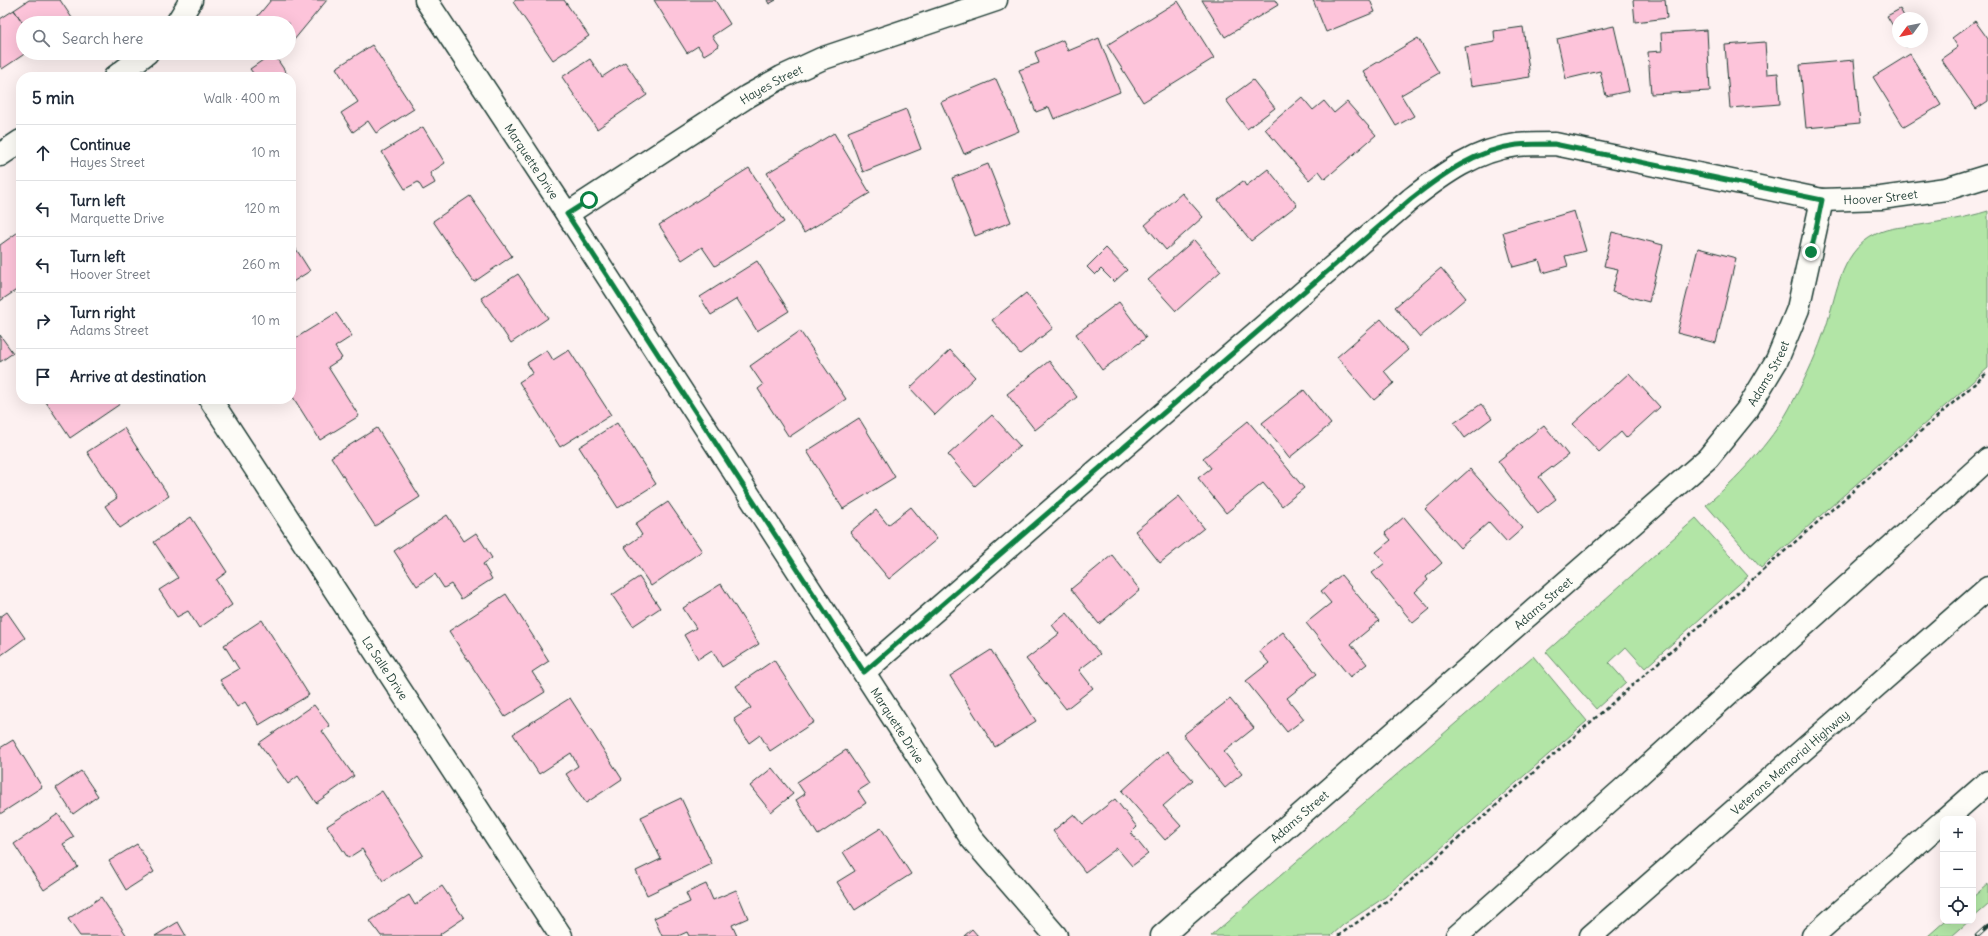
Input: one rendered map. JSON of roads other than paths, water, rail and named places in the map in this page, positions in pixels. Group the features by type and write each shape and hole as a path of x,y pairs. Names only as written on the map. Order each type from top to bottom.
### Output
{"main road":[{"path":"181,16 191,0"},
{"name":"Marquette Drive","path":"426,0 567,214 971,838 1056,936"},
{"name":"Hayes Street","path":"567,214 748,96 782,77 821,59 996,0"},
{"path":"122,72 138,60"},
{"name":"Hoover Street","path":"864,672 1411,199 1444,173 1478,155 1517,145 1554,144 1822,200 1881,198 1946,189 1988,176"},
{"path":"0,156 16,145"},
{"name":"Adams Street","path":"1162,936 1708,458 1747,410 1777,360 1798,309 1822,200"},
{"name":"La Salle Drive","path":"213,404 561,936"},
{"path":"1457,936 1623,789 1988,459"},
{"name":"Veterans Memorial Highway","path":"1591,936 1988,588"},
{"path":"1949,816 1988,782"},
{"path":"1813,936 1940,824"}],"railway":[{"path":"1977,936 1988,926"}]}
